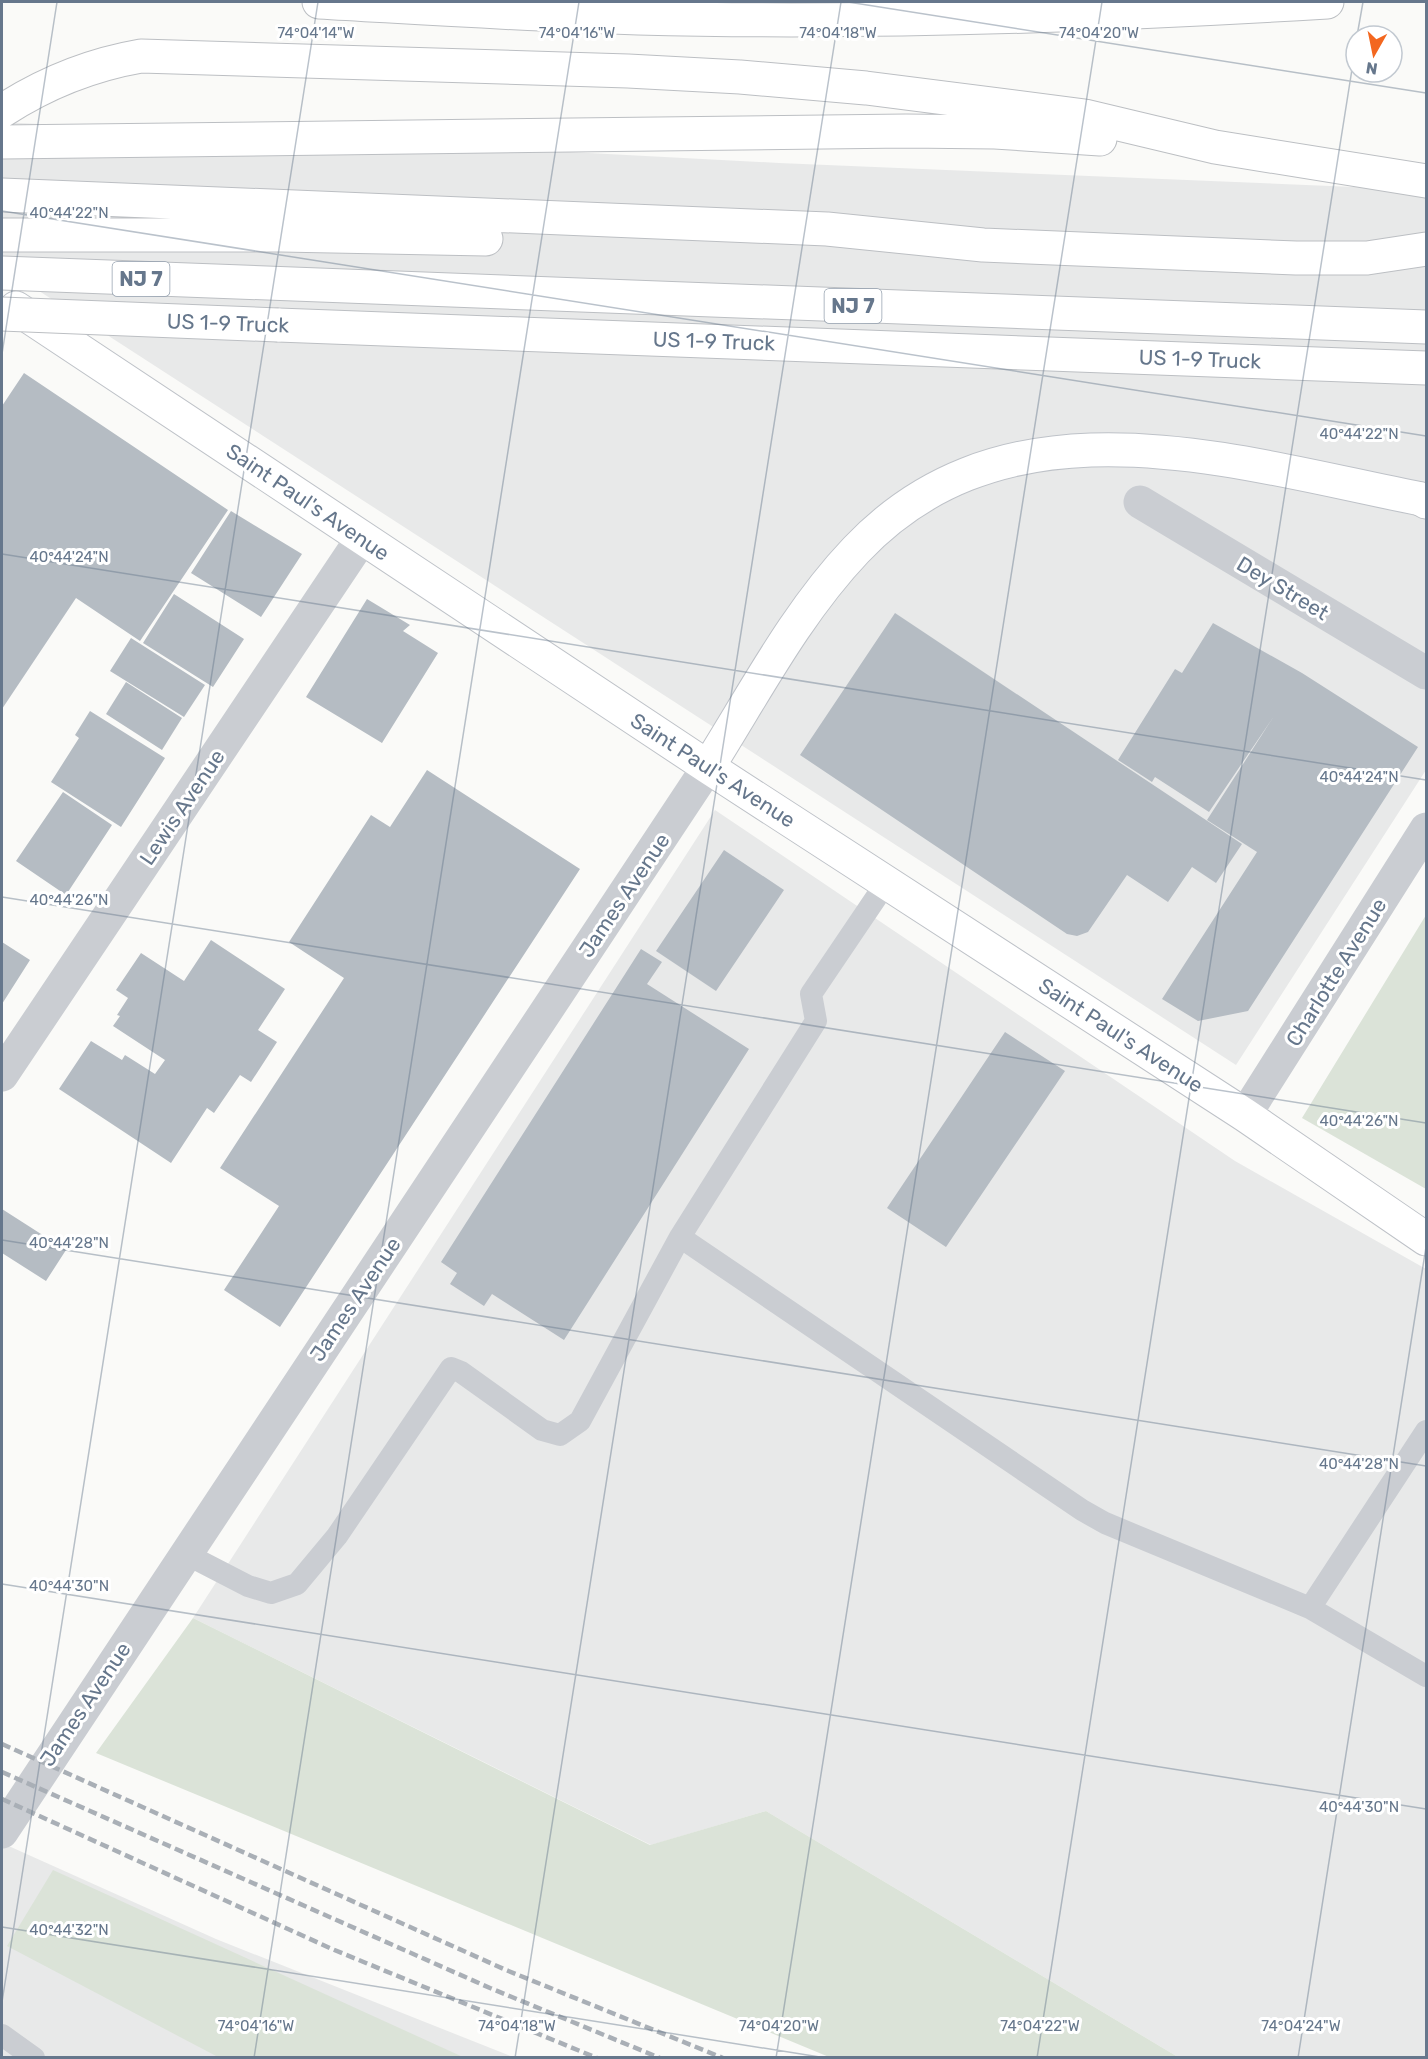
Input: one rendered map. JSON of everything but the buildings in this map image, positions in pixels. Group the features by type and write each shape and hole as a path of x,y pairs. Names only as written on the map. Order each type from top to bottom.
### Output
{"main road":[{"path":"319,2 586,16 838,20 1059,16 1327,2"},
{"path":"2,111 54,81 110,61 141,56 628,71 808,83 1085,116 1215,147 1412,179"},
{"path":"2,142 940,131 1041,135 1215,147"},
{"path":"2,195 282,221 824,250 982,245 1333,259 1367,258 1426,249"},
{"path":"2,235 282,221"},
{"name":"NJ 7","path":"2,273 1426,327"},
{"name":"US 1-9 Truck","path":"5,312 278,325 1426,368"},
{"name":"Saint Paul's Avenue","path":"5,312 362,538 708,767 1245,1115 1426,1239"},
{"path":"708,767 786,644 838,570 892,517 952,480 1010,462 1045,455 1108,449 1143,449 1207,456 1425,500"}],"street":[{"name":"Dey Street","path":"1140,502 1426,673"},
{"name":"Lewis Avenue","path":"2,1076 362,538"},
{"name":"James Avenue","path":"2,1832 708,767"},
{"name":"Charlotte Avenue","path":"1245,1115 1426,829"}],"lane":[{"path":"186,1554 248,1586 272,1593 297,1584 337,1536 451,1368 462,1372 542,1430 560,1435 580,1421 680,1237 816,1022 811,994 886,883"},
{"path":"680,1237 1082,1510 1105,1523 1310,1608 1426,1676"},
{"path":"1310,1608 1426,1431"},
{"path":"2,2036 34,2058"}],"shaded area":[{"path":"2,122 779,163 1426,190 1426,770 1236,1065 2,267"},
{"path":"715,810 1235,1161 1426,1269 1426,2057 1178,2057 766,1811 651,1845 193,1618"},
{"path":"1426,915 1426,1189 1302,1118"},
{"path":"193,1618 650,1845 766,1811 1178,2057 829,2057 96,1753"},
{"path":"2,1843 216,1939 513,2057 2,2057"},
{"path":"53,1870 463,2057 218,2057 7,1946"}],"railway":[{"path":"2,1744 506,1970 723,2058"},
{"path":"2,1772 490,1988 660,2058"},
{"path":"2,1799 332,1949 597,2058"}]}
